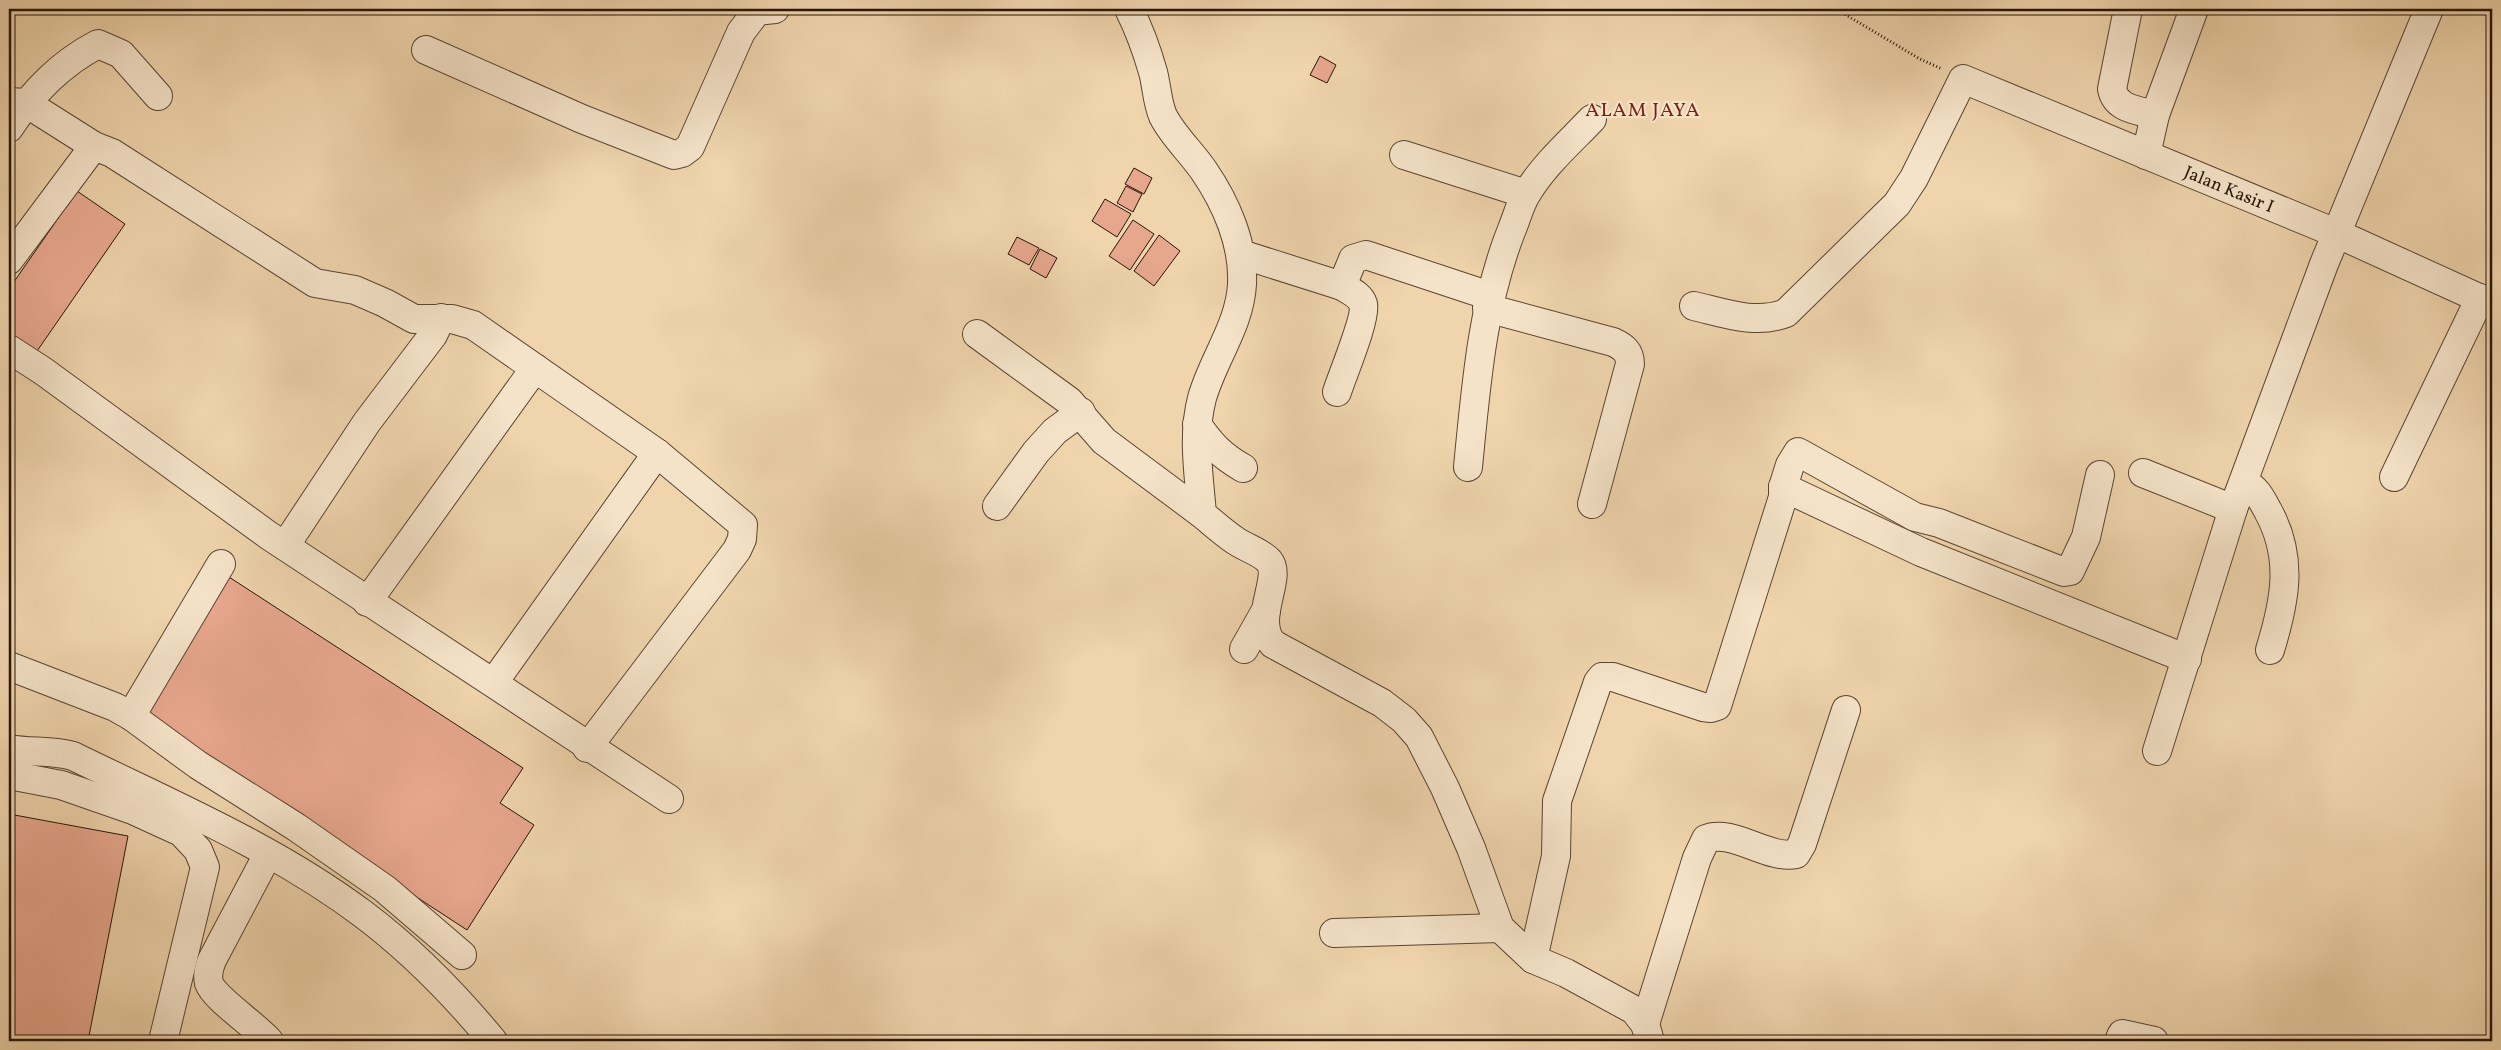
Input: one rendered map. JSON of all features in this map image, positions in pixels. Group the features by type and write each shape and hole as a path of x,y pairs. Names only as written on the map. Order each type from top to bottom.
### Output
{"street":[{"path":"426,50 582,118 674,155 682,153 690,147 740,32 751,16 757,11 775,9"},
{"path":"1129,9 1154,74 1157,98 1164,118 1205,172 1230,218 1241,254 1242,285 1232,329 1202,397 1197,424 1196,450 1202,514"},
{"path":"2128,9 2112,89 2114,98 2121,105 2155,115"},
{"path":"2146,155 2155,115 2194,9"},
{"path":"2157,751 2233,509 2324,264 2430,9"},
{"path":"9,128 17,102 43,84 75,56 98,44 121,54 158,96"},
{"path":"1694,306 1756,319 1774,318 1786,313 1898,204 1914,178 1963,78"},
{"name":"Jalan Kasir I","path":"1963,78 2338,234 2486,301"},
{"path":"17,102 94,146 112,153 315,284 355,290 385,303 414,319 442,318 472,325 657,453 744,525 742,539 737,550 587,748"},
{"path":"1468,467 1475,396 1489,302 1503,250 1526,194 1546,167 1592,119"},
{"path":"9,260 94,146"},
{"path":"1404,155 1526,194"},
{"path":"1241,254 1342,286 1357,295 1363,305 1362,319 1337,392"},
{"path":"1342,286 1353,259 1366,256 1489,302 1613,342 1625,349 1630,356 1630,364 1592,504"},
{"path":"2394,477 2486,301"},
{"path":"285,546 367,422 433,335 442,318"},
{"path":"976,334 1069,400 1104,441 1236,541 1269,561 1272,575 1266,610 1267,634 1278,648 1382,703 1404,720 1419,737 1432,760 1471,848 1500,928 1533,959 1566,973 1634,1010 1648,1033"},
{"path":"9,349 43,371 285,546 367,602 494,682 587,748 669,800"},
{"path":"367,602 536,368"},
{"path":"997,506 1036,452 1055,431 1081,412"},
{"path":"1197,424 1222,456 1243,468"},
{"path":"1533,959 1556,856 1557,801 1598,682 1602,677 1613,677 1703,707 1711,708 1717,706 1783,498 1783,487 1790,464 1798,452 1915,516 1939,523 2064,572 2070,570 2086,537 2100,475"},
{"path":"494,682 657,453"},
{"path":"2143,473 2233,509"},
{"path":"2244,482 2256,488 2278,527 2286,563 2283,609 2270,650"},
{"path":"1783,487 1921,552 2187,659"},
{"path":"131,716 222,564"},
{"path":"1244,649 1266,610"},
{"path":"9,666 115,707 131,716 198,765 296,827 385,889 462,955"},
{"path":"1648,1033 1697,858 1706,839 1721,837 1782,854 1796,854 1802,844 1846,710"},
{"path":"9,749 30,752 57,752 73,756 194,814 313,880 364,914 391,936 469,1012 493,1041"},
{"path":"9,775 61,785 133,810 181,832 198,850 204,867 163,1041"},
{"path":"268,854 212,960 209,976 214,992 258,1029 269,1041"},
{"path":"1334,933 1500,928"},
{"path":"2118,1041 2122,1034 2154,1041"}],"path":[{"path":"1836,9 1920,59 1963,78"}],"building":[{"path":"1320,56 1336,65 1327,83 1310,75"},
{"path":"1134,168 1152,178 1144,194 1125,184"},
{"path":"1126,186 1142,194 1133,212 1117,203"},
{"path":"77,191 125,224 35,354 9,336 9,289"},
{"path":"1105,199 1131,214 1117,237 1092,221"},
{"path":"1133,220 1154,234 1130,270 1109,256"},
{"path":"1159,235 1180,251 1154,286 1134,271"},
{"path":"1017,237 1039,248 1029,265 1008,254"},
{"path":"1040,249 1057,258 1046,278 1030,269"},
{"path":"229,577 523,768 500,803 534,825 467,930 139,716"},
{"path":"9,814 128,836 88,1041 9,1041"}],"district":[{"name":"ALAM JAYA","path":"1643,109"}]}
